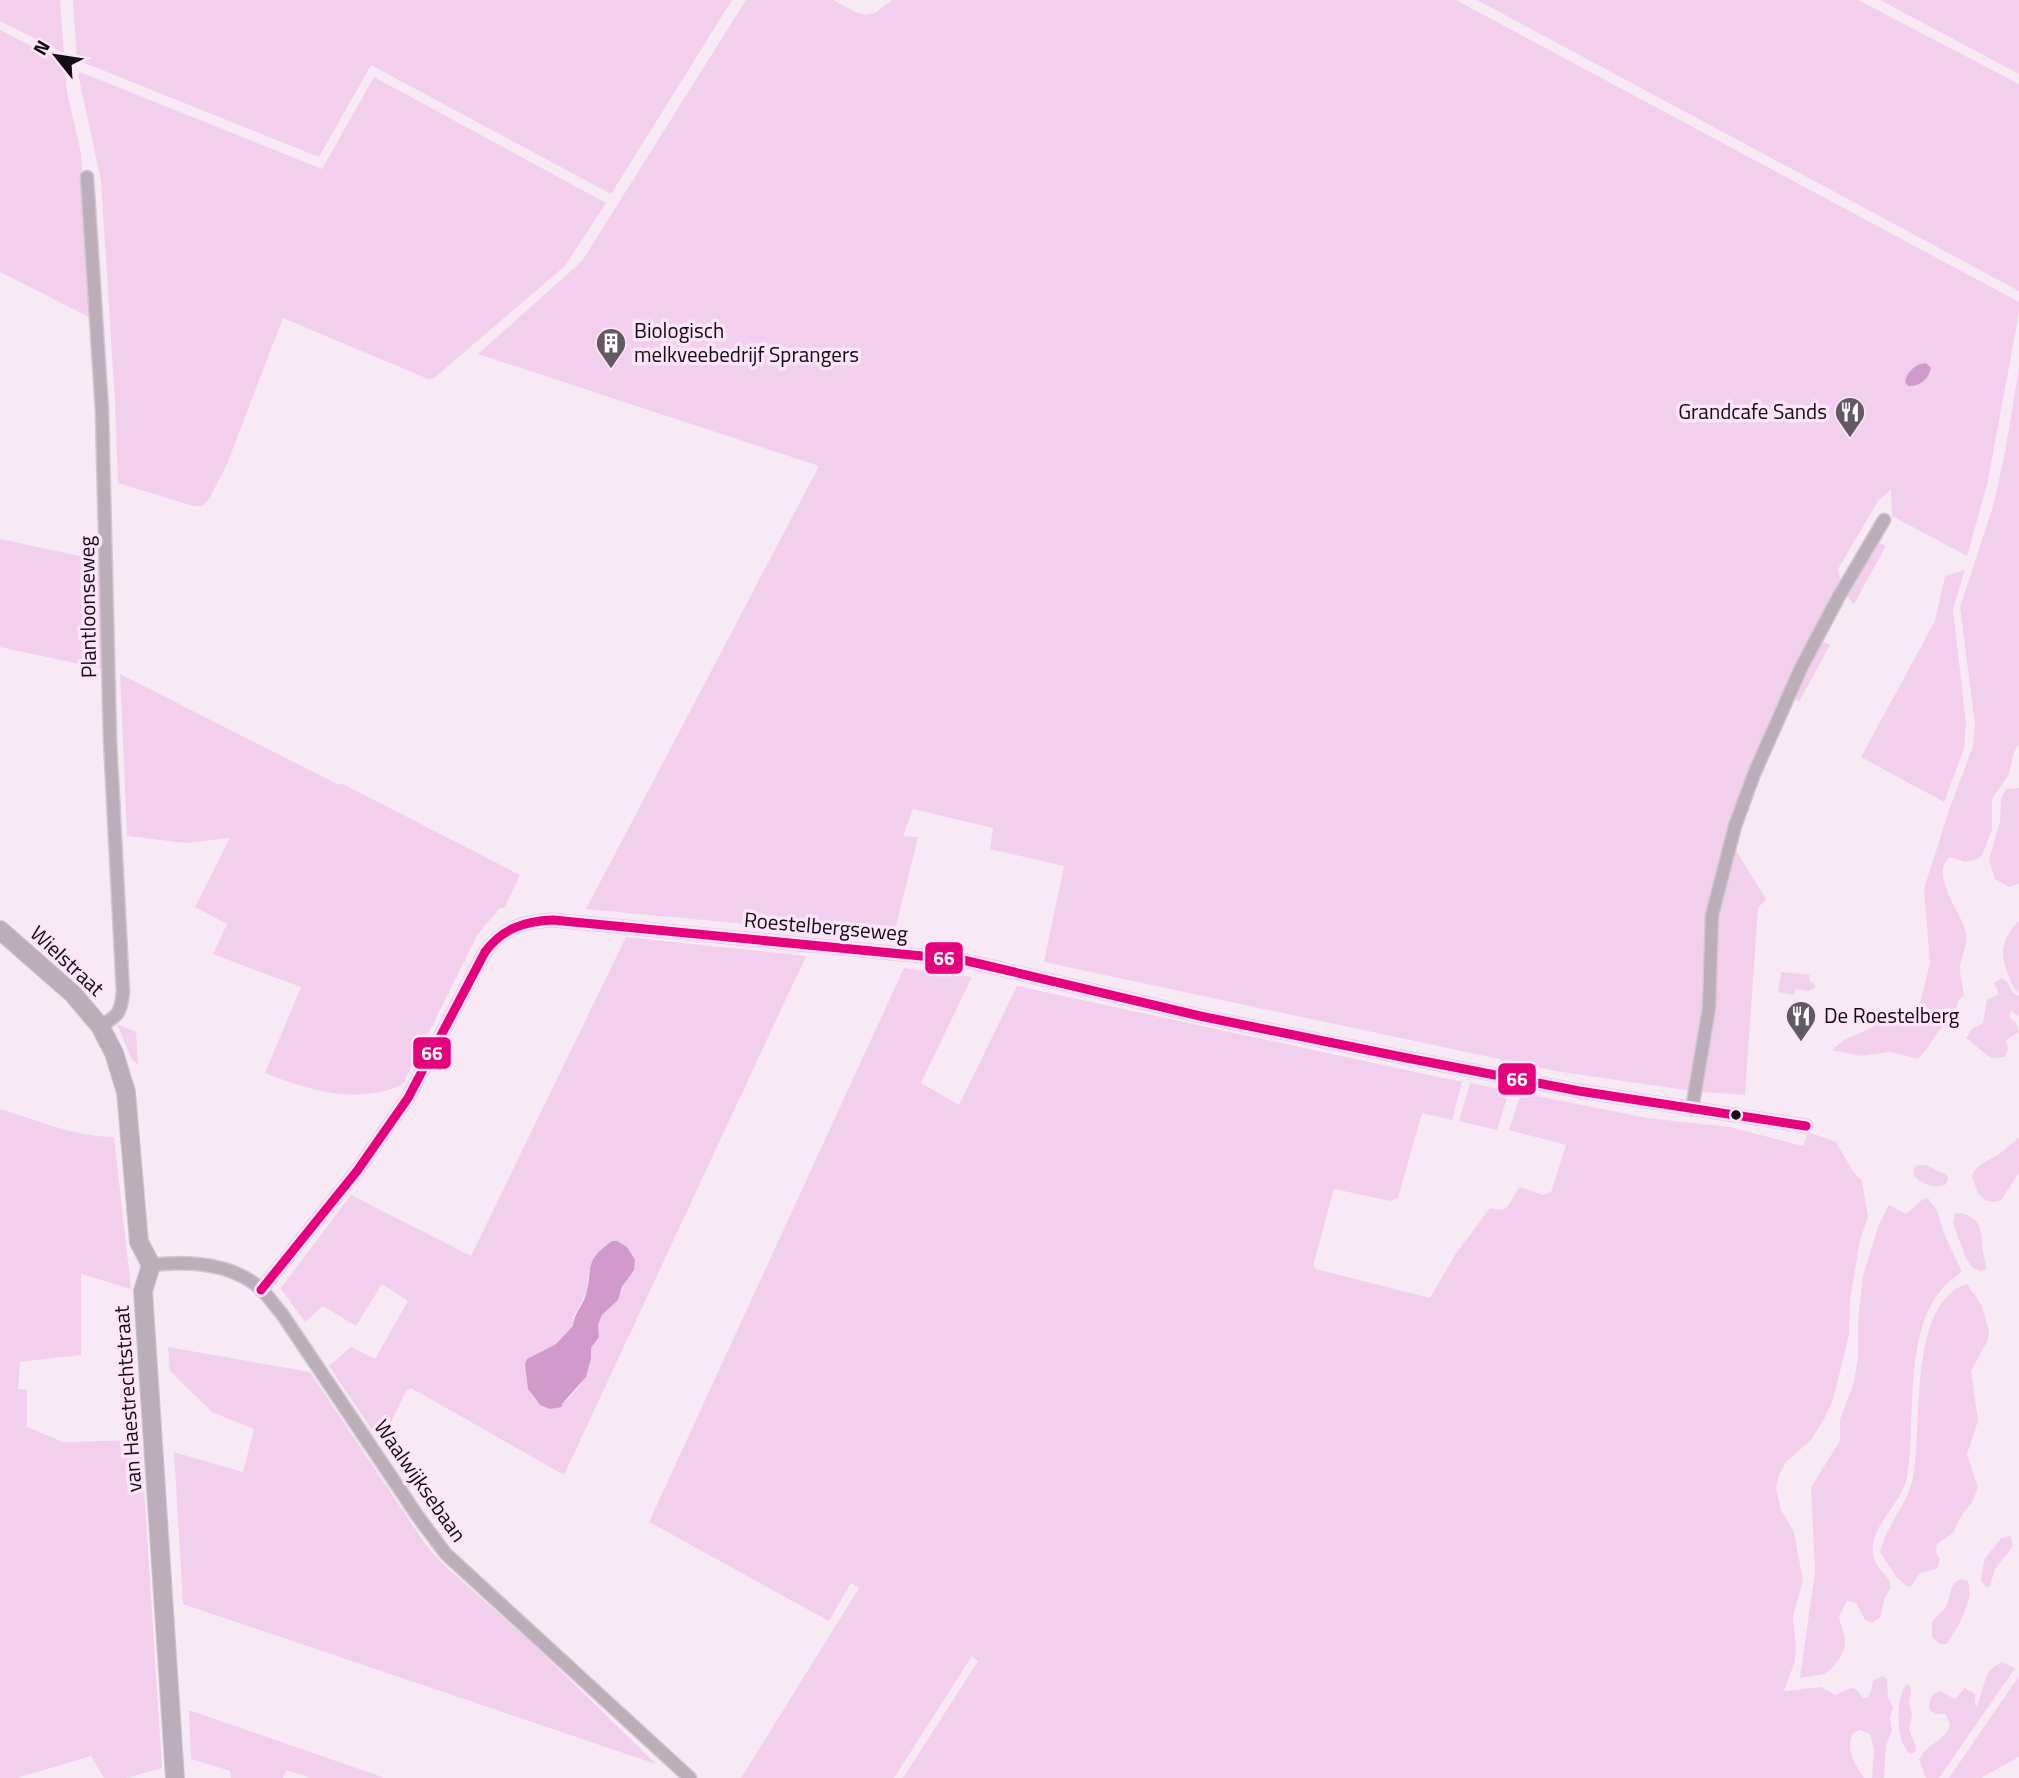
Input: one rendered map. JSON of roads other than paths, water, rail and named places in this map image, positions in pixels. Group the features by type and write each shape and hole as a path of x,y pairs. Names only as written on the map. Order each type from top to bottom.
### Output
{"street":[{"name":"Plantloonseweg","path":"88,177 102,411 110,740 123,992 117,1016 100,1026"},
{"path":"1692,1109 1709,1008 1712,915 1735,826 1751,782 1801,668 1884,520"},
{"name":"Roestelbergseweg","path":"261,1290 364,1162 408,1098 485,952 498,937 509,930 536,921 552,920 963,960 1200,1016 1566,1089 1806,1126"},
{"name":"Wielstraat","path":"0,930 55,976 100,1026"},
{"path":"100,1026 114,1053 126,1092 139,1241 142,1252 151,1265"},
{"name":"Waalwijksebaan","path":"151,1265 205,1265 232,1273 261,1290 282,1314 446,1554 690,1778"},
{"name":"van Haestrechtstraat","path":"151,1265 144,1302 175,1778"}],"place":[{"name":"Biologisch melkveebedrijf Sprangers","path":"611,370"},
{"name":"Grandcafe Sands","path":"1850,439"},
{"name":"De Roestelberg","path":"1801,1043"}]}
